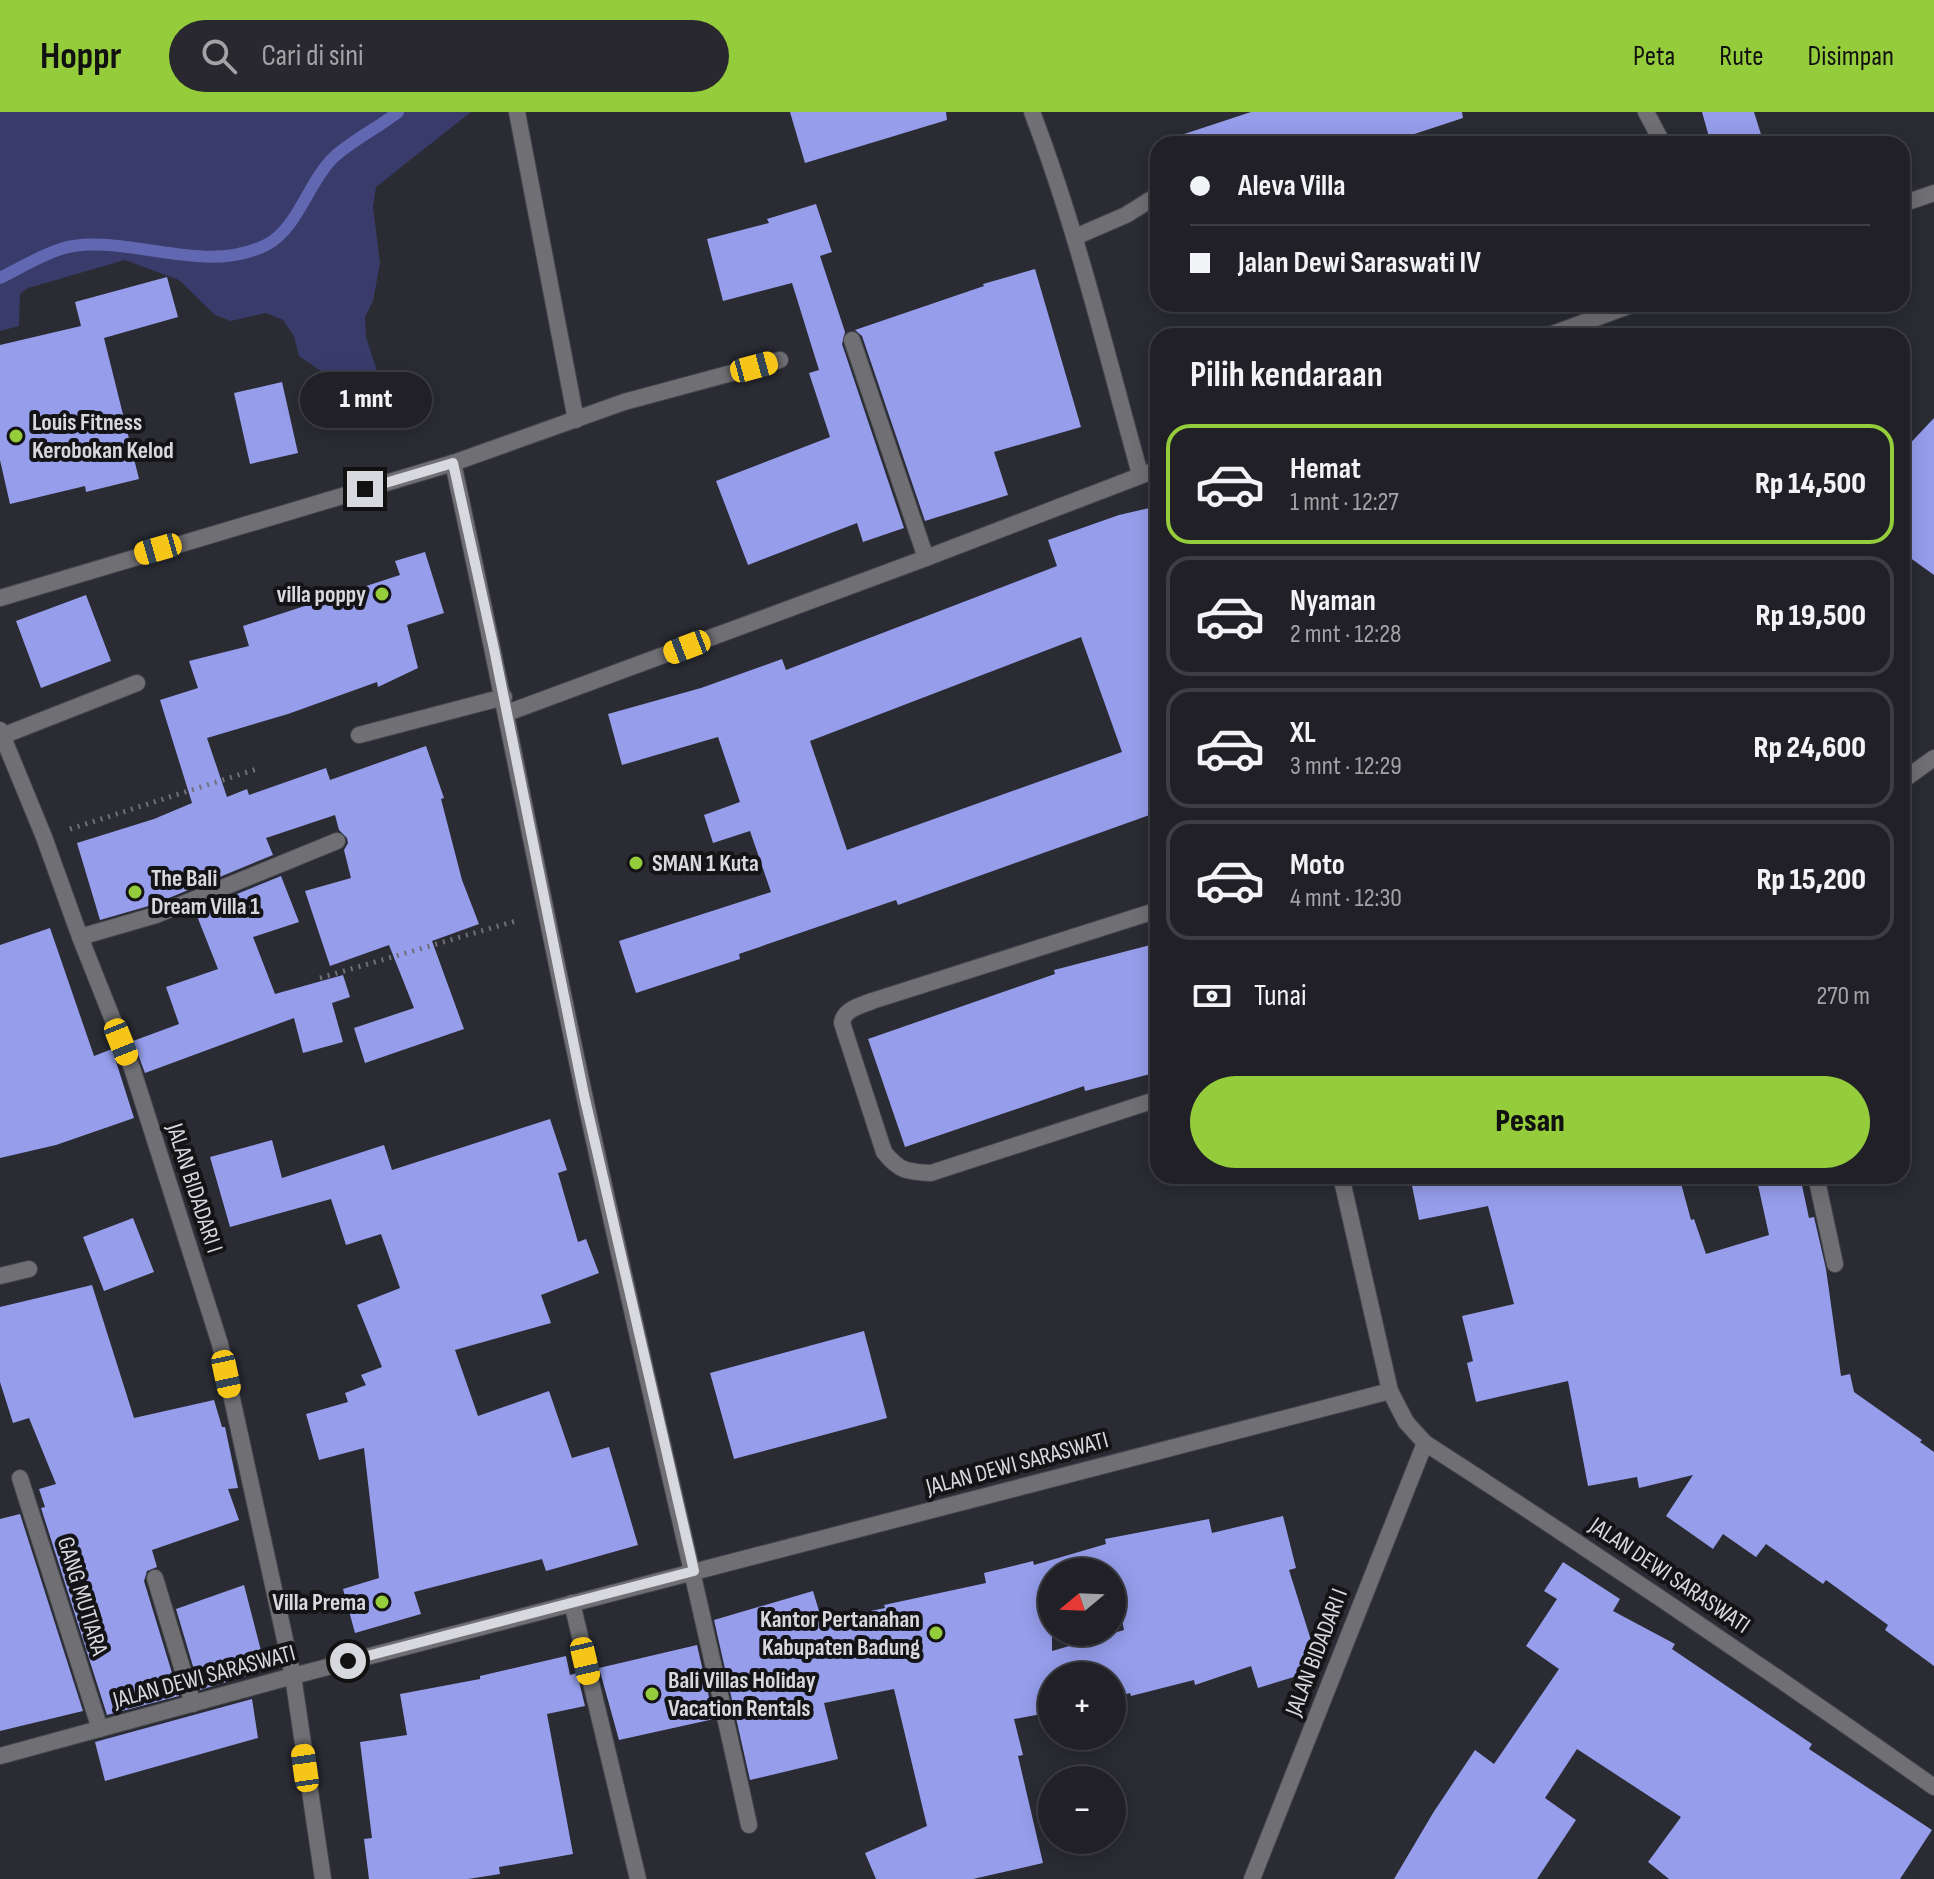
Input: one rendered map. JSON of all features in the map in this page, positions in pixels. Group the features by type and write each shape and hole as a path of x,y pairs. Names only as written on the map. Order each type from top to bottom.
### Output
{"street":[{"path":"517,112 576,420"},
{"path":"1032,112 1051,159 1075,237 1140,474"},
{"path":"1646,112 1659,136"},
{"path":"1910,201 1934,193"},
{"path":"1075,237 1126,215 1150,200"},
{"path":"1569,328 1612,312"},
{"path":"852,340 926,558"},
{"path":"0,598 453,463 624,402 780,360"},
{"path":"453,463 506,705 584,1095 749,1825"},
{"path":"359,735 506,705 926,558 1150,471"},
{"path":"1,733 137,683"},
{"name":"JALAN BIDADARI I","path":"1,733 132,1068 220,1344 293,1676 323,1879"},
{"path":"1910,775 1934,758"},
{"path":"80,937 156,915 337,841"},
{"path":"1150,913 872,1001 849,1011 843,1016 842,1023 884,1152 897,1167 914,1172 931,1173 1150,1102"},
{"path":"1343,1184 1390,1391"},
{"path":"1818,1184 1835,1264"},
{"path":"0,1276 29,1269"},
{"name":"JALAN DEWI SARASWATI","path":"0,1756 293,1676 1390,1391 1406,1422 1425,1443 1589,1549 1934,1787"},
{"name":"JALAN BIDADARI I","path":"1252,1879 1425,1443"},
{"name":"GANG MUTIARA","path":"20,1478 100,1729"},
{"path":"155,1578 193,1704"},
{"path":"572,1603 638,1879"}],"path":[{"path":"44,837 260,768"},
{"path":"320,978 547,912"}],"shaded area":[{"path":"0,112 471,112 376,187 373,207 380,263 373,301 365,317 366,337 378,374 363,382 343,386 299,356 294,336 283,320 266,313 231,321 215,315 179,280 125,260 28,288 20,294 19,326 0,331"}],"building":[{"path":"790,112 946,112 947,120 805,163"},
{"path":"1251,112 1462,112 1463,118 1408,136 1178,136"},
{"path":"1702,112 1754,112 1762,136 1709,136"},
{"path":"816,204 832,252 820,256 845,332 842,344 904,528 863,542 857,523 748,565 716,481 830,437 809,373 819,370 792,283 723,301 707,239 769,223 767,219"},
{"path":"1035,269 1081,427 994,452 1008,495 925,521 862,336 855,330 983,284"},
{"path":"167,277 178,317 104,338 139,479 86,492 85,486 10,504 0,460 0,345 81,326 75,302"},
{"path":"282,382 298,453 250,464 234,393"},
{"path":"1934,418 1934,575 1910,558 1910,444"},
{"path":"1150,508 1150,815 898,905 896,900 739,954 740,959 636,993 619,941 771,892 750,831 713,843 704,815 740,802 718,737 622,765 608,714 701,688 782,659 786,670 1057,566 1048,540 1119,515","holes":["1081,637 1122,752 847,850 810,741"]},
{"path":"425,552 444,613 407,625 418,668 378,687 377,682 288,714 207,738 227,797 247,789 249,795 326,768 330,780 426,746 444,798 441,799 462,880 479,924 432,941 464,1029 365,1063 354,1028 414,1008 389,945 330,966 305,891 351,878 344,850 347,838 339,830 335,815 266,838 273,855 152,905 100,920 77,843 154,819 192,803 160,700 198,688 189,661 249,646 243,626 400,575 395,561"},
{"path":"86,595 111,661 41,688 16,621"},
{"path":"281,876 299,922 253,937 275,994 343,975 350,997 332,1003 343,1042 303,1053 294,1018 145,1073 133,1041 179,1024 166,987 218,969 195,911"},
{"path":"50,928 94,1056 112,1049 134,1118 56,1145 0,1158 0,945"},
{"path":"1150,945 1150,1074 1085,1091 1084,1086 905,1147 868,1039 1055,974 1054,970"},
{"path":"550,1119 567,1170 558,1173 578,1242 586,1239 599,1273 541,1295 551,1323 455,1350 478,1416 549,1391 572,1458 609,1447 638,1545 546,1571 542,1559 414,1592 421,1614 355,1633 343,1589 379,1578 364,1448 319,1460 306,1414 348,1402 345,1393 366,1385 361,1375 382,1367 357,1305 400,1288 381,1234 346,1245 331,1199 230,1227 210,1157 272,1140 282,1178 384,1145 392,1170"},
{"path":"1412,1184 1681,1184 1691,1220 1694,1219 1706,1254 1769,1235 1758,1184 1802,1184 1809,1218 1814,1217 1826,1269 1841,1376 1850,1374 1854,1392 1934,1452 1934,1666 1885,1630 1888,1625 1826,1580 1823,1584 1766,1544 1756,1557 1723,1534 1713,1549 1666,1516 1693,1475 1639,1488 1637,1477 1588,1486 1568,1381 1476,1402 1467,1363 1473,1361 1462,1316 1514,1304 1488,1206 1419,1220"},
{"path":"133,1218 154,1272 104,1291 83,1237"},
{"path":"92,1285 134,1418 214,1400 222,1427 225,1427 238,1488 228,1489 239,1520 152,1550 157,1567 147,1571 144,1581 179,1696 107,1715 41,1508 45,1507 39,1489 56,1484 29,1418 13,1423 0,1382 0,1307"},
{"path":"864,1331 887,1418 734,1459 710,1373"},
{"path":"20,1514 83,1711 0,1731 0,1519"},
{"path":"1283,1516 1296,1568 1289,1570 1320,1669 1258,1688 1251,1666 1195,1685 1194,1680 1131,1696 1130,1693 1126,1694 1126,1662 1038,1662 1038,1715 1014,1719 1023,1755 1018,1756 1038,1842 1038,1854 1041,1854 1043,1863 973,1879 876,1879 865,1853 927,1826 894,1689 824,1703 838,1759 750,1780 714,1620 813,1591 822,1621 986,1583 984,1573 1033,1561 1034,1565 1038,1564 1038,1646 1052,1646 1052,1651 1069,1646 1126,1646 1126,1558 1058,1558 1106,1544 1105,1539 1209,1519 1212,1533"},
{"path":"1563,1562 1620,1599 1613,1611 1675,1644 1672,1649 1812,1744 1809,1749 1932,1830 1900,1879 1669,1879 1648,1862 1681,1817 1577,1749 1545,1798 1576,1820 1537,1879 1394,1879 1475,1750 1494,1764 1559,1669 1526,1646 1557,1599 1544,1591"},
{"path":"244,1585 266,1670 200,1690 176,1609"},
{"name":"Bali Villas Holiday Vacation Rentals","path":"697,1645 714,1719 619,1740 599,1668"},
{"path":"566,1656 570,1675 577,1673 585,1706 547,1714 573,1854 499,1867 500,1874 468,1879 369,1879 364,1839 372,1838 360,1742 407,1735 400,1694 480,1679 480,1676"},
{"path":"252,1699 258,1738 105,1781 95,1742"}],"waterway":[{"path":"0,278 46,255 73,246 122,246 219,257 266,245 286,228 333,158 398,112"}],"place":[{"name":"Louis Fitness Kerobokan Kelod","path":"16,436"},
{"name":"villa poppy","path":"382,594"},
{"name":"SMAN 1 Kuta","path":"636,863"},
{"name":"The Bali Dream Villa 1","path":"135,892"},
{"name":"Villa Prema","path":"382,1602"},
{"name":"Kantor Pertanahan Kabupaten Badung","path":"936,1633"},
{"name":"Bali Villas Holiday Vacation Rentals","path":"652,1694"}],"route":[{"path":"348,1661 694,1571 584,1095 453,463 365,489"}]}
